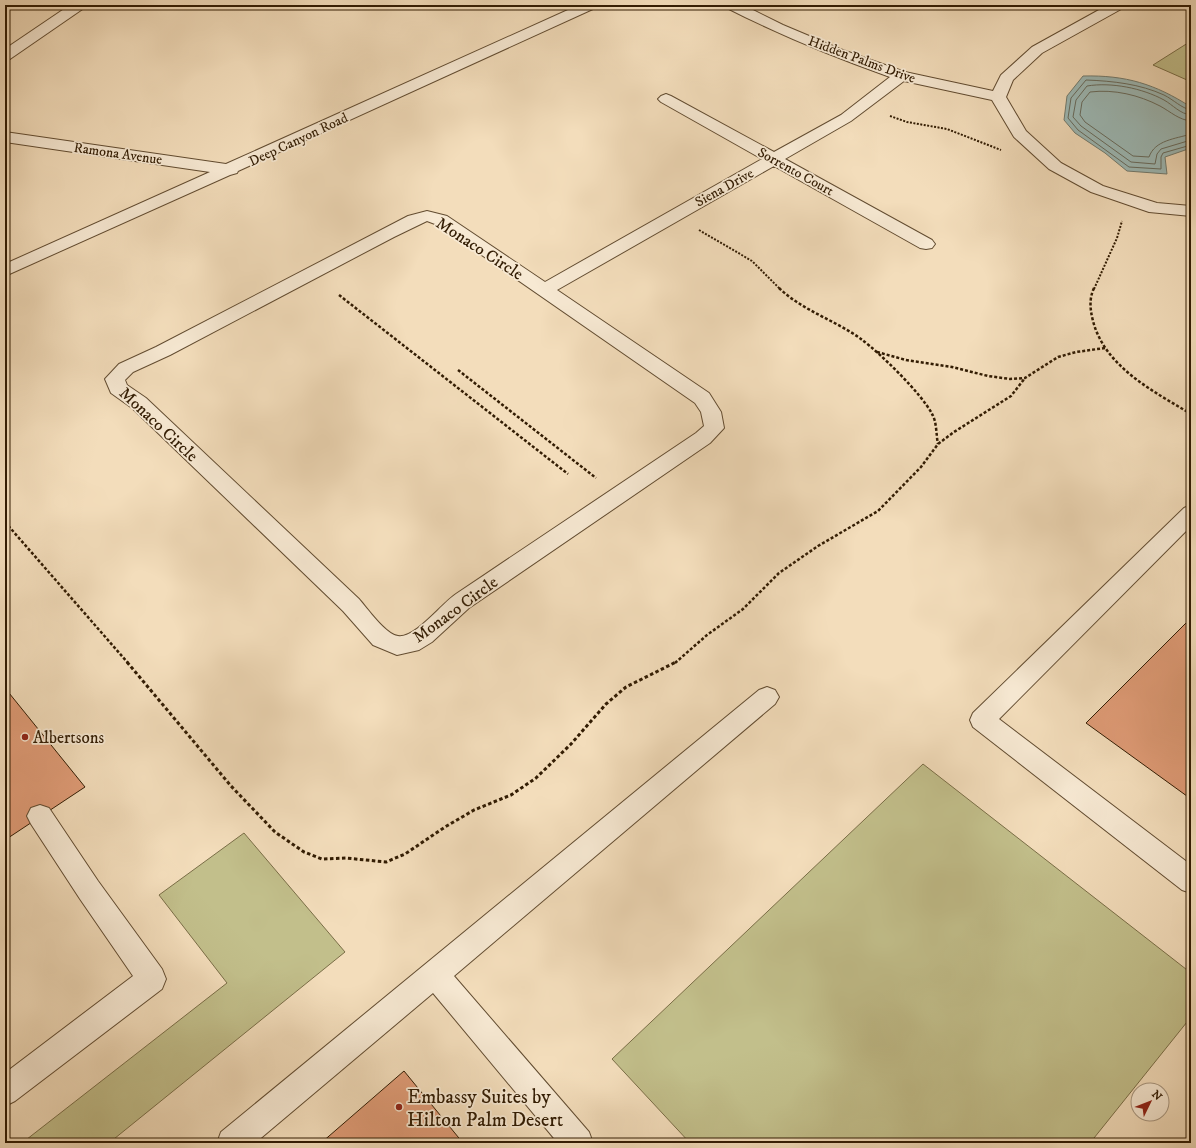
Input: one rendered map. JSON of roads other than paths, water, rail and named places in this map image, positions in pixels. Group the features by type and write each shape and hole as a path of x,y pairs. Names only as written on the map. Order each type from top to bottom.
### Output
{"street":[{"path":"5,56 79,5"},
{"name":"Deep Canyon Road","path":"5,271 231,170 590,5"},
{"name":"Hidden Palms Drive","path":"732,5 778,28 835,52 901,76 998,97"},
{"path":"1118,5 1037,50 1006,78 998,97 1020,134 1055,166 1097,189 1155,208 1191,211"},
{"name":"Siena Drive","path":"543,290 846,118 901,76"},
{"name":"Sorrento Court","path":"666,99 926,244"},
{"name":"Ramona Avenue","path":"5,137 231,170"},
{"name":"Monaco Circle","path":"427,216 441,220 456,229 543,290 702,398 709,406 714,417 714,428 703,438 461,602 424,636 411,643 398,646 381,639 351,605 139,403 118,388 115,379 126,368 163,351 414,220 427,216"},
{"path":"1191,514 982,720 1191,881"},
{"path":"232,1143 768,697"},
{"path":"5,1091 152,978 89,890 40,816"},
{"path":"435,975 578,1143"}],"water":[{"path":"1083,76 1113,77 1140,82 1165,92 1191,107 1191,148 1165,157 1167,174 1127,171 1105,153 1075,133 1064,120 1067,96"}],"place":[{"name":"Albertsons","path":"25,737"},
{"name":"Embassy Suites by Hilton Palm Desert","path":"399,1107"}]}
